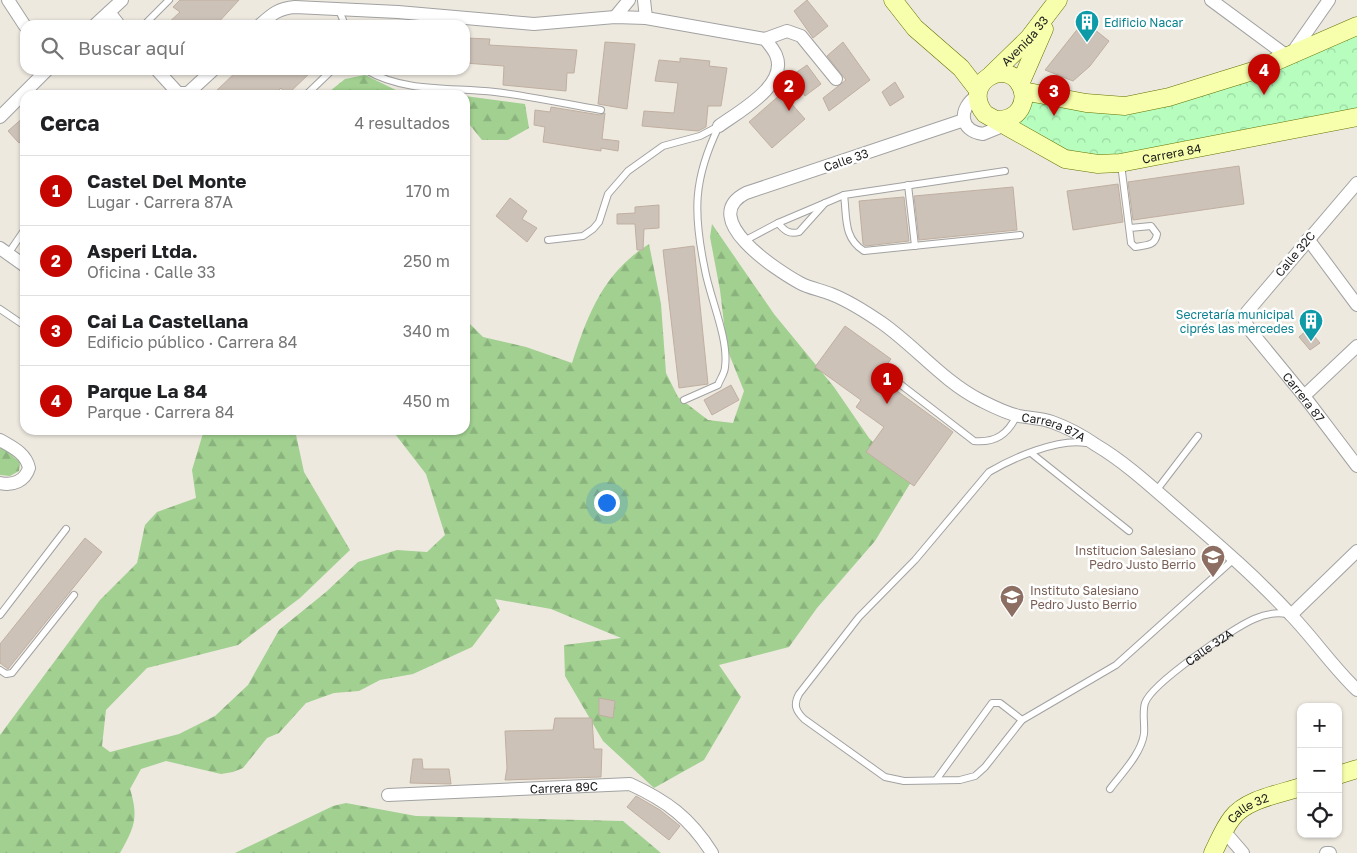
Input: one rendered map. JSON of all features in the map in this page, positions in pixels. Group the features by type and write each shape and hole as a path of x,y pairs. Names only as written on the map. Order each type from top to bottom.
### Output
{"street":[{"path":"8,0 21,20"},
{"path":"100,20 122,0"},
{"path":"615,17 629,0"},
{"path":"644,0 646,18"},
{"path":"893,0 916,28 983,85"},
{"path":"1211,0 1290,55"},
{"path":"1290,55 1329,0"},
{"name":"Avenida 33","path":"983,85 1029,38 1055,2"},
{"name":"Avenida 33","path":"1022,87 1055,2"},
{"path":"265,20 282,4 534,24 615,17 646,18 765,39 787,31 801,36 836,79"},
{"path":"109,12 115,20"},
{"path":"1022,87 1023,103 1018,112 983,134 969,128 964,120 965,107 968,102 983,85 1004,73 1010,75 1022,87 1086,103 1125,106 1169,97 1256,70 1357,26"},
{"path":"719,126 761,96 772,84 778,72 777,56 765,39"},
{"path":"27,90 42,75"},
{"path":"162,75 175,90"},
{"path":"191,90 208,75"},
{"path":"983,85 978,103 985,114 1001,122"},
{"path":"0,117 20,97"},
{"name":"Carrera 84","path":"1001,122 1065,159 1098,164 1120,163 1357,117"},
{"name":"Calle 33","path":"731,206 737,198 771,183 964,120"},
{"name":"Calle 32C","path":"1249,329 1245,321 1247,312 1357,183"},
{"name":"Carrera 87A","path":"731,206 730,218 744,241 787,276 802,284 831,294 882,323 924,356 948,379 977,399 1017,416 1051,422 1096,445 1156,491 1234,559 1291,615 1342,676 1357,690"},
{"path":"1308,239 1357,305"},
{"path":"4,251 20,262"},
{"name":"Carrera 87","path":"1249,329 1304,396 1357,466"},
{"path":"1304,396 1357,346"},
{"path":"0,440 18,450 26,460 28,468 24,478 9,484 0,483"},
{"path":"1291,615 1357,551"},
{"path":"1342,774 1357,769"},
{"name":"Carrera 89C","path":"388,794 630,784 656,796 682,815 698,830 712,853"},
{"name":"Calle 32","path":"1214,853 1232,817 1245,807 1297,788"},
{"path":"1224,831 1243,853"}],"lane":[{"path":"149,20 169,0"},
{"path":"339,10 343,20"},
{"path":"311,90 327,75"},
{"path":"376,75 384,79 409,84 496,92 601,110"},
{"path":"548,240 583,236 593,229 598,222 608,194 628,171 663,146 700,136 719,126"},
{"path":"684,400 718,385 725,369 718,317 704,271 696,200 699,177 719,126"},
{"path":"1120,163 1131,243 1136,247 1151,245 1156,240 1157,234 1151,226 1130,228"},
{"path":"744,241 788,218 844,194 1005,171"},
{"path":"908,185 915,246"},
{"path":"844,194 849,234 854,245 864,251 1020,235"},
{"path":"778,223 793,234 799,232 826,202"},
{"path":"4,251 20,234"},
{"path":"0,309 20,323"},
{"path":"887,374 974,441 991,441 1002,437 1011,428 1017,416"},
{"path":"1156,491 1198,436"},
{"path":"1096,445 1077,442 1031,453 1004,463 989,472 915,560 859,617 796,699 797,712 804,720 885,777 904,781 960,780 975,776 985,767 1022,720 1116,665 1234,559"},
{"path":"1031,453 1129,530"},
{"path":"0,615 66,529"},
{"path":"0,670 6,674 12,673 74,595"},
{"name":"Calle 32A","path":"1110,789 1138,750 1144,734 1145,703 1158,687 1229,632 1268,614 1291,615"},
{"path":"936,780 992,704 1000,703 1022,720"}],"green space":[{"path":"1357,26 1357,117 1083,163 1007,119 1023,91 1096,104 1157,99"},
{"path":"365,75 396,90 331,90 345,79"},
{"path":"470,97 525,104 529,128 508,140 482,140 470,125"},
{"path":"712,224 774,314 834,387 869,438 911,482 875,541 817,608 789,647 719,665 741,697 704,760 654,788 603,741 565,676 564,645 621,638 551,609 495,599 500,610 472,647 413,674 380,680 359,691 334,693 306,703 279,733 267,738 243,768 221,774 166,761 141,769 130,789 133,799 134,822 129,837 120,853 0,853 0,735 100,600 137,563 145,525 157,512 196,498 192,470 202,435 296,435 304,472 350,550 300,598 238,645 147,668 106,710 102,746 110,752 179,734 215,716 248,685 279,630 326,592 358,562 397,550 427,552 445,535 426,474 396,435 470,435 470,324 483,337 526,347 572,363 584,328 599,296 620,268 633,255 649,244 661,304 666,373 678,397 708,420 733,423 744,391 727,349 720,290 710,237"},
{"path":"0,446 20,462 19,471 10,476 0,475"},
{"path":"346,803 416,816 623,821 661,853 235,853 333,806"}],"building":[{"path":"180,0 239,0 221,20 171,20 180,12 173,7"},
{"path":"807,0 828,26 813,38 794,11"},
{"path":"1084,21 1109,41 1090,66 1073,81 1045,70"},
{"path":"470,38 490,39 489,45 577,50 574,73 567,73 566,91 503,85 504,66 470,63"},
{"path":"605,42 635,44 627,109 598,104"},
{"path":"843,42 870,80 829,111 823,98 846,80 827,56"},
{"path":"680,58 710,61 709,66 727,68 721,106 708,106 706,127 698,131 642,126 644,111 674,113 678,83 655,81 659,60 680,62"},
{"path":"807,65 821,84 805,96 791,76"},
{"path":"233,75 308,75 292,90 283,90 281,88 279,90 217,90"},
{"path":"895,82 904,97 890,106 882,92"},
{"path":"782,93 805,119 772,148 749,122"},
{"path":"551,107 600,115 605,113 602,139 619,141 618,151 601,148 601,151 543,142 545,127 534,125 535,110 550,112"},
{"path":"20,120 20,142 19,143 8,131"},
{"path":"1239,166 1244,204 1133,220 1128,182"},
{"path":"1118,184 1123,222 1073,230 1067,191"},
{"path":"1013,187 1017,230 919,240 914,196"},
{"path":"904,197 909,241 866,246 863,244 859,201"},
{"path":"510,198 527,211 522,219 537,228 527,242 496,216"},
{"path":"659,205 659,228 644,229 643,250 637,250 635,224 617,224 617,214 635,213 635,207"},
{"path":"694,246 708,384 679,388 663,250"},
{"path":"845,326 891,359 878,377 953,432 914,486 866,452 884,427 856,407 861,400 815,367"},
{"name":"Secretaría municipal ciprés las mercedes","path":"1308,329 1320,343 1310,350 1299,337"},
{"path":"731,385 739,400 712,415 704,400"},
{"path":"85,538 102,552 8,669 0,663 0,644"},
{"path":"599,698 615,701 613,718 599,715"},
{"path":"555,718 592,718 594,749 602,749 601,777 505,780 507,768 505,731 553,730"},
{"path":"413,759 422,759 423,769 449,769 451,784 410,783"},
{"path":"636,796 660,810 680,826 669,840 627,807"}],"place":[{"name":"Edificio Nacar","path":"1087,43"},
{"name":"Parque La 84","path":"1264,95"},
{"name":"Asperi Ltda.","path":"789,111"},
{"name":"Cai La Castellana","path":"1054,116"},
{"name":"Secretaría municipal ciprés las mercedes","path":"1311,342"},
{"name":"Castel Del Monte","path":"887,404"},
{"name":"Institucion Salesiano Pedro Justo Berrio","path":"1213,578"},
{"name":"Instituto Salesiano Pedro Justo Berrio","path":"1012,618"}]}
